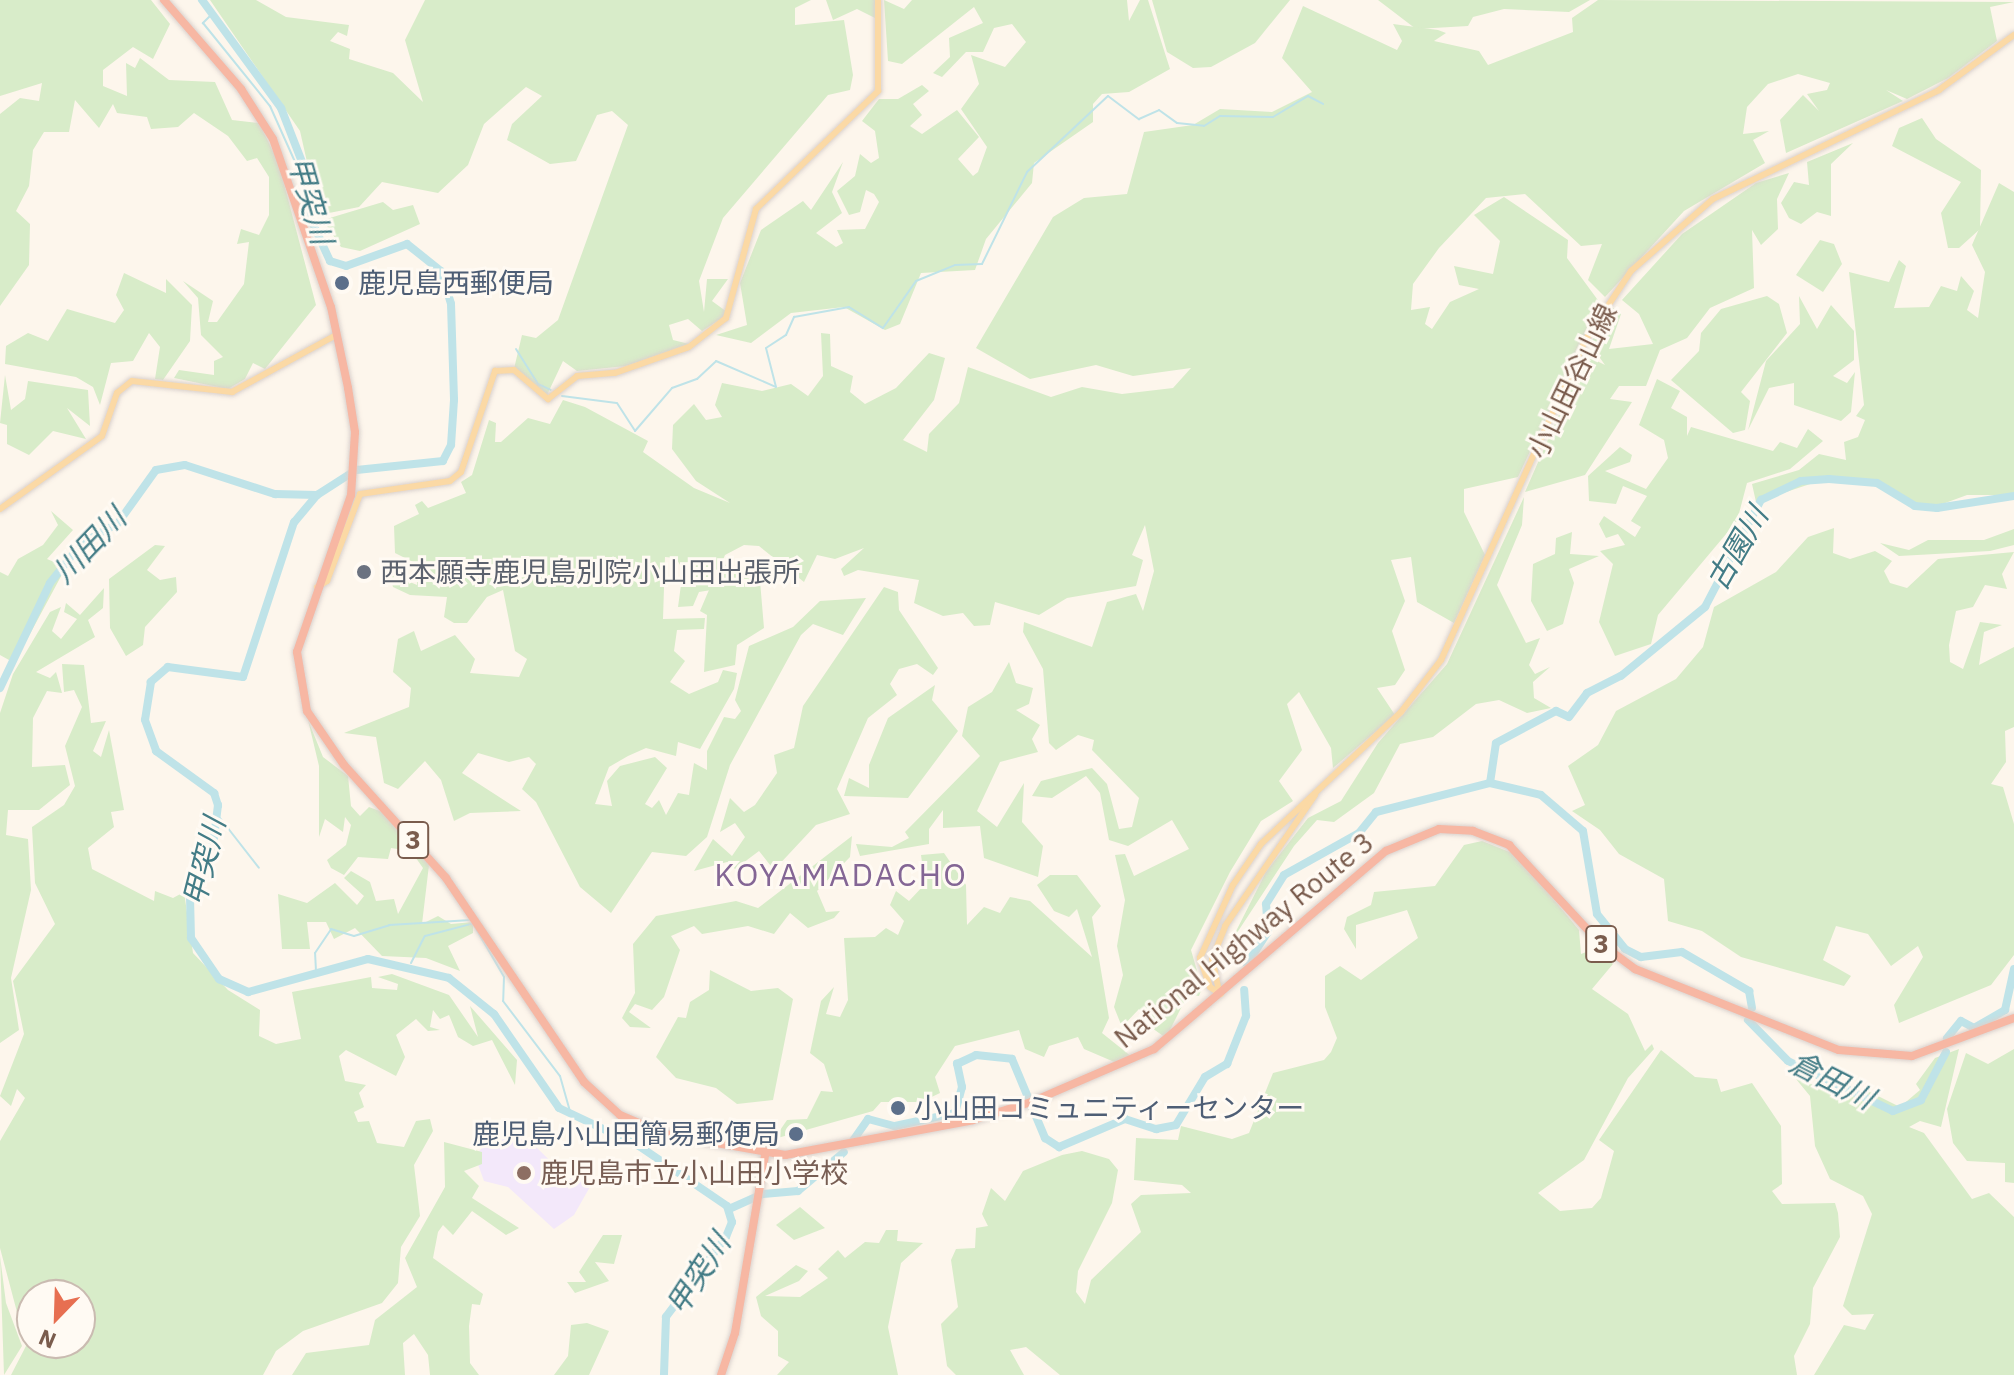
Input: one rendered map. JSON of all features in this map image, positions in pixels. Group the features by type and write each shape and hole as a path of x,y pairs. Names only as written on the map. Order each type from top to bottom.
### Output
{"highway":[{"name":"National Highway Route 3","path":"164,0 241,89 273,139 336,335 355,464 351,495 316,587 297,662 318,732 446,878 584,1082 611,1109 648,1129 765,1155 866,1142 1031,1102 1124,1067 1221,994 1386,851 1449,829 1509,845 1623,962 1839,1050 1912,1056 2014,1018"},
{"path":"721,1375 735,1333 765,1155"}],"main road":[{"path":"316,587 327,581 360,494 450,481 461,472 495,371 514,370 548,399 577,376 615,373 689,347 726,318 756,209 878,91 878,0"},
{"name":"小山田谷山線","path":"1221,994 1200,966 1215,920 1261,844 1411,701 1449,648 1586,339 1641,260 1713,199 1939,90 2014,35"},
{"path":"0,509 102,436 127,383 150,379 232,392 336,335"},
{"name":"小山田谷山線","path":"1221,994 1211,969 1225,926 1258,868 1322,786"}],"shaded area":[{"name":"鹿児島市立小山田小学校","path":"507,1119 567,1177 591,1185 574,1215 554,1229 508,1187 484,1181 475,1156"}],"green space":[{"path":"0,0 151,0 170,24 153,59 133,47 103,70 103,86 127,96 126,63 135,68 140,58 169,80 215,82 232,120 259,123 278,161 316,305 265,369 253,363 245,379 228,389 174,378 179,370 214,375 214,361 223,357 201,335 198,298 183,281 213,301 208,322 217,322 244,284 249,242 237,244 241,229 259,235 269,215 269,177 257,158 247,161 228,136 194,113 178,127 151,129 147,117 117,113 113,104 99,128 75,100 69,132 44,132 33,150 29,186 16,211 30,224 29,265 0,306 0,114 20,98 39,101 42,83 0,96"},
{"path":"210,0 256,0 286,17 349,25 347,36 338,32 330,41 350,49 349,59 393,73 423,102 405,40 425,0 811,0 795,8 795,25 844,20 853,75 850,90 828,95 723,218 699,281 704,312 707,279 728,279 712,301 727,312 722,318 702,331 688,319 669,325 673,340 689,344 626,366 577,371 563,361 547,395 513,373 522,335 536,338 558,320 628,125 612,111 597,115 576,161 550,164 507,140 512,124 542,96 526,87 484,124 468,165 438,193 382,182 359,207 319,215 300,131"},
{"path":"826,0 875,0 875,18 857,9 833,20"},
{"path":"884,0 904,9 912,0 1127,0 1129,21 1140,0 1148,0 1170,69 1129,92 1102,94 1093,104 1093,122 1034,163 1032,183 986,239 975,270 921,273 900,324 885,330 844,307 791,313 751,343 716,335 747,325 740,283 761,230 803,201 811,210 843,162 832,192 842,213 816,233 836,247 843,243 837,230 865,229 879,202 874,194 866,190 860,212 849,215 837,191 855,176 860,154 871,163 879,158 875,131 862,121 879,99 898,99 922,85 929,91 913,104 922,115 910,126 922,134 957,110 979,137 958,159 973,176 978,172 987,147 961,109 979,84 971,55 1005,67 1026,42 1012,24 994,28 983,52 966,52 942,77 933,73 950,57 949,38 983,23 974,7 902,64 888,61"},
{"path":"1152,0 1290,0 1255,43 1211,67 1193,68 1167,52"},
{"path":"1378,0 1590,0 1569,12 1504,9 1473,17 1468,26 1416,29"},
{"path":"1598,0 2014,2 1990,7 1997,41 1948,78 1907,99 1886,90 1903,101 1786,153 1780,120 1803,95 1819,111 1807,94 1827,90 1830,83 1798,74 1768,84 1747,107 1743,134 1769,131 1753,140 1765,163 1684,211 1605,297 1588,280 1602,244 1581,246 1525,194 1486,198 1439,248 1413,284 1411,310 1430,307 1425,324 1432,329 1450,302 1479,289 1459,285 1454,266 1493,274 1500,241 1474,215 1504,197 1568,240 1567,258 1600,303 1518,477 1464,489 1464,512 1485,555 1454,623 1417,602 1411,557 1391,560 1405,601 1392,631 1405,670 1395,685 1377,688 1395,715 1333,768 1331,748 1299,692 1287,704 1302,750 1279,781 1293,801 1261,821 1230,872 1191,950 1202,988 1199,996 1188,994 1166,1038 1145,1023 1139,1009 1122,1027 1114,1007 1123,975 1117,946 1125,900 1115,855 1125,854 1134,876 1189,849 1172,820 1128,846 1109,840 1100,793 1086,776 1052,798 1032,796 1041,781 1092,768 1107,784 1119,829 1132,827 1139,798 1092,750 1094,740 1078,735 1056,750 1049,743 1043,669 1023,632 1024,622 1092,647 1107,602 1136,594 1143,611 1154,571 1145,525 1132,555 1143,560 1136,586 1067,598 1039,615 995,602 990,625 974,626 963,613 943,616 914,603 919,580 858,570 844,576 841,569 864,548 835,559 817,555 804,582 759,546 744,545 725,555 711,590 699,592 693,606 678,607 683,570 676,558 665,557 663,619 705,618 704,629 677,630 674,651 685,661 670,682 689,694 718,682 723,670 737,673 734,689 700,749 678,742 676,756 646,748 628,756 609,767 595,804 612,806 607,781 620,766 655,757 667,768 645,804 652,808 659,800 666,815 678,793 689,795 694,763 707,770 707,751 724,717 735,719 741,711 735,700 749,646 793,627 820,601 866,598 843,635 813,624 801,635 730,765 707,837 686,856 652,852 611,913 580,887 536,802 522,789 536,764 529,757 509,762 478,753 462,773 521,811 470,813 454,821 441,780 425,761 398,789 384,783 376,737 344,733 409,707 411,688 393,672 398,639 414,631 421,651 455,635 475,659 470,673 519,677 527,659 515,651 503,590 487,597 467,623 454,623 444,617 447,597 410,595 393,587 389,573 417,585 417,564 395,553 394,526 419,514 415,505 422,501 428,508 466,493 461,482 472,475 489,420 496,423 495,442 501,442 528,418 550,424 563,400 585,407 648,441 643,452 694,488 730,503 696,481 672,449 673,425 694,404 706,420 722,417 715,405 722,383 762,391 791,384 808,396 823,376 821,333 830,334 831,366 853,376 850,392 865,404 896,388 929,353 945,358 934,400 903,440 927,452 929,434 959,403 968,367 1051,397 1082,387 1122,394 1173,388 1191,368 1133,376 1096,365 1030,379 976,348 1053,217 1084,198 1127,194 1144,132 1193,125 1220,109 1272,112 1312,92 1282,58 1303,6 1397,50 1402,41 1393,24 1438,30 1446,33 1434,41 1479,51 1488,65 1573,32 1572,18"},
{"path":"1922,118 1936,139 1981,170 1980,229 1959,248 1948,248 1941,213 1961,182 1892,146 1899,128"},
{"path":"1853,143 1831,164 1831,216 1817,212 1801,224 1789,218 1781,203 1794,182 1809,185 1807,162"},
{"path":"1789,173 1777,199 1778,229 1761,245 1752,230 1754,288 1710,308 1687,338 1660,350 1646,386 1619,386 1610,399 1632,402 1585,475 1525,492 1585,355 1605,365 1590,344 1612,307 1621,314 1609,349 1653,344 1639,314 1622,300 1682,234 1756,183"},
{"path":"1999,183 2014,192 2014,495 1967,495 1937,506 1914,503 1885,484 1825,479 1756,502 1752,484 1799,470 1819,454 1846,460 1844,442 1858,437 1865,420 1856,416 1864,405 1849,272 1889,282 1899,260 1906,266 1894,308 1929,307 1941,286 1957,291 1961,276 1974,291 1967,310 1978,318 1985,272 1972,245"},
{"path":"383,202 393,210 413,205 420,224 360,251 341,247 323,220"},
{"path":"1820,240 1834,244 1842,264 1823,292 1796,275"},
{"path":"124,273 166,293 166,279 192,305 190,341 163,380 155,379 160,347 149,333 133,361 111,363 100,405 93,387 76,377 5,364 6,346 28,333 48,341 67,309 115,323 124,310 116,295"},
{"path":"1767,296 1779,304 1787,333 1741,392 1750,401 1745,430 1733,433 1671,380 1699,351 1701,333 1721,309"},
{"path":"1799,296 1817,329 1831,305 1854,331 1854,360 1833,376 1847,383 1855,372 1851,412 1841,421 1794,405 1794,383 1769,388 1748,430 1766,361 1800,324"},
{"path":"5,375 11,410 25,399 28,381 88,390 90,426 67,408 86,439 53,431 29,455 7,444 7,425 0,423"},
{"path":"1657,379 1680,391 1671,408 1687,417 1687,436 1691,427 1773,451 1780,442 1797,448 1808,429 1823,441 1790,469 1747,483 1737,521 1658,615 1651,644 1615,656 1599,622 1613,564 1600,551 1625,545 1618,534 1606,538 1599,524 1604,516 1635,537 1641,527 1631,521 1647,496 1623,486 1616,504 1589,501 1588,476 1620,447 1632,455 1630,462 1605,471 1646,489 1668,458 1664,440 1639,425"},
{"path":"1524,497 1522,525 1497,585 1526,643 1540,638 1529,665 1535,674 1550,667 1533,682 1534,698 1551,708 1527,713 1499,700 1476,704 1433,737 1400,744 1374,793 1334,822 1317,820 1294,846 1229,945 1266,872 1308,818 1341,801 1378,743 1447,664"},
{"path":"51,511 73,530 47,559 66,567 17,658 9,660 0,655 0,572 8,576 18,559 43,545 58,525"},
{"path":"1834,528 1833,553 1850,559 1875,551 1892,561 1884,571 1890,583 1907,588 1938,559 2014,552 2002,574 2007,589 1985,585 1973,607 1956,611 1949,645 1950,662 1963,669 1980,622 2002,625 1984,632 1979,665 2014,647 2014,727 2005,731 2006,762 1991,784 2003,787 2014,824 2014,955 1991,985 1899,1023 1894,1005 1923,957 1918,946 1891,966 1868,934 1836,926 1823,960 1851,976 1844,986 1741,957 1702,931 1668,921 1664,879 1619,854 1600,830 1572,811 1585,805 1568,766 1598,745 1616,711 1676,679 1703,647 1714,607 1776,572 1808,537"},
{"path":"2014,529 2014,545 1990,551 1899,556 1880,543 1909,550 1928,540 1984,540"},
{"path":"1572,532 1570,554 1599,556 1569,569 1574,583 1563,624 1547,631 1531,601 1533,564 1555,554 1556,538"},
{"path":"155,545 165,546 147,570 160,580 176,577 177,592 145,627 143,645 126,656 110,628 109,579"},
{"path":"720,564 759,569 764,628 737,645 735,665 704,672 707,615 700,611"},
{"path":"884,587 898,592 899,610 938,668 933,675 917,664 899,669 890,684 897,695 868,718 837,789 850,814 816,825 774,870 759,851 735,869 727,862 694,871 713,839 732,856 745,837 735,823 720,832 730,798 744,812 755,805 777,773 774,755 794,748 803,706"},
{"path":"104,588 103,608 88,620 95,637 36,672 50,678 56,672 62,693 47,691 33,718 32,767 65,765 70,785 39,810 8,810 6,835 28,839 31,890 11,978 19,1030 0,1043 0,713 13,674 50,612 61,607 52,631 61,639 77,619 64,612 66,603 80,615"},
{"path":"1009,662 1016,683 1033,688 1029,704 1016,710 1040,725 1032,739 1038,752 1000,762 977,811 997,827 1024,783 1022,822 1043,846 1038,877 984,858 980,826 943,828 943,810 929,829 929,844 860,856 856,844 892,847 909,838 905,832 980,756 962,736 968,707 992,692"},
{"path":"62,664 84,665 91,723 106,721 93,751 101,757 109,730 124,810 111,812 114,827 88,848 92,869 154,901 155,891 173,898 184,892 193,953 228,990 260,1010 259,1036 276,1044 301,1039 292,992 371,977 372,988 397,990 398,984 378,977 392,974 449,995 478,1037 470,1006 517,1060 515,1085 492,1040 473,1046 458,1037 449,1015 440,1019 433,1010 430,1027 440,1030 428,1031 416,1019 396,1035 405,1057 396,1076 346,1050 339,1056 345,1081 366,1085 359,1093 364,1107 354,1112 358,1122 369,1121 377,1143 404,1147 416,1121 430,1119 433,1131 414,1165 420,1216 401,1247 398,1283 382,1303 303,1331 276,1351 263,1375 11,1375 19,1359 96,1359 96,1279 16,1279 16,1308 0,1248 0,1141 25,1098 17,1089 11,1106 0,1096 24,1034 13,981 55,924 35,883 32,827 64,805 75,786 65,746 82,707 74,690 64,692"},
{"path":"935,685 932,700 958,731 908,798 844,796 849,778 869,788 869,765 888,718"},
{"path":"308,720 323,757 348,776 351,806 360,816 369,807 385,813 429,865 422,924 438,916 451,924 473,922 473,933 448,946 460,971 426,958 382,956 355,928 334,939 326,922 307,922 310,949 282,949 278,894 307,903 335,883 357,905 364,896 344,878 351,871 370,882 376,901 394,899 398,914 423,868 411,851 391,848 388,859 358,857 344,875 331,868 327,860 346,845 351,825 345,817 343,832 325,819 319,837 319,766"},
{"path":"852,836 850,857 817,891 826,912 840,911 834,918 808,928 790,913 774,934 748,926 702,934 694,926 671,936 680,950 664,997 652,1010 635,1004 629,1012 651,1028 630,1027 622,1018 635,993 633,944 656,916 736,901 758,908"},
{"path":"1482,841 1517,855 1579,930 1581,954 1597,948 1613,964 1592,989 1628,1014 1645,1051 1652,1044 1654,1049 1628,1078 1584,1160 1538,1193 1560,1211 1592,1208 1601,1198 1614,1151 1599,1140 1661,1050 1695,1077 1717,1079 1721,1092 1752,1083 1781,1126 1782,1184 1772,1191 1782,1204 1835,1203 1838,1213 1840,1237 1813,1288 1810,1324 1794,1356 1797,1375 1060,1375 1026,1347 1010,1350 1024,1375 956,1375 947,1366 941,1324 958,1307 951,1260 956,1249 975,1248 976,1228 988,1226 982,1214 991,1188 1005,1201 1023,1171 1062,1155 1082,1151 1109,1159 1118,1170 1112,1203 1078,1271 1076,1292 1085,1304 1091,1280 1141,1232 1131,1204 1141,1195 1191,1193 1182,1185 1134,1180 1136,1138 1178,1140 1181,1126 1232,1139 1249,1133 1273,1073 1324,1060 1331,1052 1337,1038 1325,1007 1325,976 1340,966 1361,980 1418,938 1407,910 1356,925 1356,949 1344,929 1347,917 1371,905 1374,892 1435,886 1464,845"},
{"path":"944,853 966,885 967,925 984,907 1000,913 1010,897 1030,901 1092,957 1077,909 1069,917 1054,911 1037,885 1050,875 1077,875 1101,906 1092,917 1109,1018 1102,1033 1132,1057 1119,1064 1084,1049 1078,1037 1049,1046 1044,1057 1025,1049 1019,1030 955,1046 935,1077 940,1093 921,1102 881,1102 873,1111 774,1139 787,1120 807,1119 821,1091 833,1092 824,1064 810,1053 821,1001 834,987 826,1014 840,1017 848,1000 844,938 875,937 886,928 898,935 904,921 890,905 896,891 909,901 925,884 921,855"},
{"path":"710,970 751,991 778,988 793,999 773,1100 737,1104 716,1088 676,1078 656,1057 678,1017 686,1018 690,1002 709,990"},
{"path":"1959,1049 1941,1127 1920,1121 1909,1127 1924,1133 1972,1199 1989,1193 2014,1217 2014,1375 1814,1375 1844,1325 1865,1330 1874,1314 1852,1315 1843,1306 1872,1214 1863,1196 1830,1179 1815,1146 1810,1096 1796,1079 1851,1097 1868,1091 1900,1107 1920,1090 1916,1084 1935,1058"},
{"path":"2014,1049 2014,1183 2005,1182 2005,1163 1967,1161 1953,1143 1947,1109 1966,1053 1988,1064"},
{"path":"444,1142 482,1152 482,1164 464,1171 479,1186 472,1198 519,1228 506,1235 472,1211 453,1235 443,1225 438,1232 433,1258 483,1294 480,1305 472,1304 469,1326 470,1363 479,1375 430,1375 428,1355 414,1334 403,1343 405,1375 292,1375 306,1353 369,1345 375,1320 417,1287 405,1258 445,1187"},
{"path":"800,1207 825,1228 794,1240 776,1225"},
{"path":"886,1230 898,1230 897,1241 923,1243 901,1263 888,1327 898,1375 777,1375 789,1362 778,1356 778,1331 761,1316 756,1297 796,1265 808,1271 799,1281 765,1296 800,1297 828,1278 818,1269 838,1250 845,1258 865,1242 879,1243"},
{"path":"603,1235 622,1235 614,1264 595,1262 609,1281 575,1293 567,1282 586,1282 579,1272"},
{"path":"0,1256 6,1303 16,1330 16,1356 4,1375"},
{"path":"587,1323 609,1331 589,1375 554,1375 568,1356 571,1325"}],"waterway":[{"name":"甲突川","path":"202,0 281,108 304,167 308,213 330,261 346,266 407,244 441,271 451,304 454,400 451,445 443,461 356,470 317,495 294,522 243,677 168,667 151,682 145,720 156,751 214,793 218,805 213,843 190,897 191,938 219,979 248,992 368,959 449,978 494,1014 559,1108 639,1146 727,1206 732,1222 726,1237 666,1317 664,1375"},
{"path":"214,12 203,23 270,106 304,182"},
{"path":"562,396 617,403 635,431 672,388 697,379 716,361 776,387 766,348 786,335 794,317 849,307 883,328 916,281 955,265 982,264 1027,172 1108,96 1139,119 1159,110 1177,123 1204,126 1220,116 1273,117 1308,96 1323,104"},
{"path":"516,349 538,384 551,390"},
{"name":"川田川","path":"0,688 50,583 81,544 118,523 156,470 185,465 275,494 317,495"},
{"name":"古園川","path":"1490,783 1496,743 1556,711 1569,717 1587,693 1621,676 1705,607 1761,500 1801,481 1829,479 1877,483 1915,506 1937,508 2014,496"},
{"name":"倉田川","path":"1247,964 1268,932 1266,904 1284,875 1359,833 1376,812 1490,783 1541,795 1583,831 1597,914 1625,949 1641,957 1682,952 1749,991 1752,1008"},
{"path":"220,818 259,868"},
{"path":"316,971 315,953 331,929 354,936 389,925 471,920 504,977 503,1001 560,1076 571,1115"},
{"path":"411,963 425,936 471,924"},
{"name":"倉田川","path":"1947,1038 1961,1021 1974,1028 2005,1010 2014,969"},
{"path":"852,1142 868,1119 895,1126 955,1113 962,1087 957,1064 976,1055 1012,1059 1045,1138 1059,1147 1125,1119 1156,1129 1176,1125 1205,1077 1227,1064 1246,1016 1244,990"},
{"name":"倉田川","path":"1748,1020 1788,1061 1893,1111 1921,1100 1946,1052"},
{"path":"729,1209 763,1194 798,1191 844,1152"}],"place":[{"name":"鹿児島西郵便局","path":"342,283"},
{"name":"西本願寺鹿児島別院小山田出張所","path":"364,572"},
{"name":"小山田コミュニティーセンター","path":"898,1108"},
{"name":"鹿児島小山田簡易郵便局","path":"796,1134"},
{"name":"鹿児島市立小山田小学校","path":"524,1173"}],"district":[{"name":"KOYAMADACHO","path":"841,874"}]}
